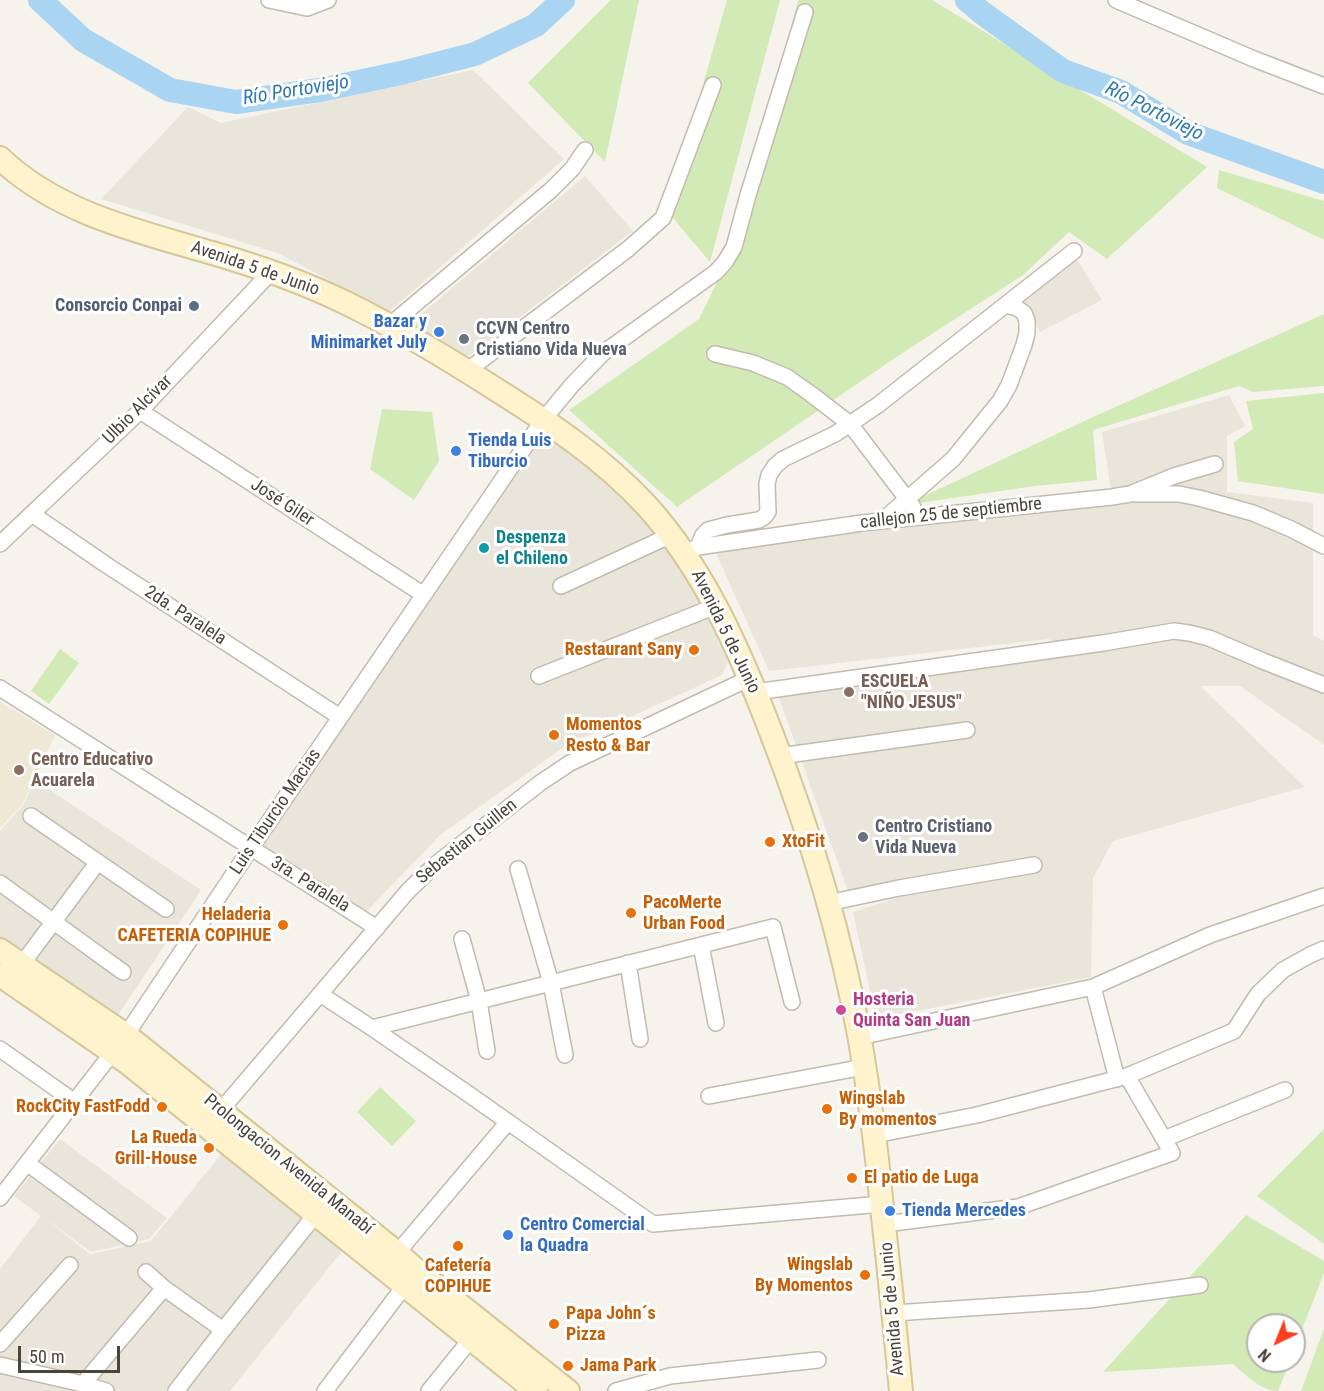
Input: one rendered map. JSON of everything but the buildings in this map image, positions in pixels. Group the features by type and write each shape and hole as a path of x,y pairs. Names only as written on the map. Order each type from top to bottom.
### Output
{"street":[{"path":"269,0 307,8 328,0"},
{"path":"1116,0 1324,86"},
{"name":"Luis Tiburcio Macias","path":"0,1198 120,1044 543,420 603,353 716,272 725,262 734,247 805,12"},
{"path":"466,371 659,224 712,85"},
{"path":"390,325 551,190 572,169 585,150"},
{"name":"Avenida 5 de Junio","path":"0,158 46,193 78,209 271,272 344,301 390,325 579,444 605,465 684,545 753,685 796,800 839,944 859,1037 875,1135 901,1391"},
{"path":"561,586 684,545 708,530 764,517 768,512 769,475 783,459 835,434 878,405 1074,251"},
{"name":"Ulbio Alcívar","path":"0,544 140,411 271,272"},
{"path":"883,520 953,459 1000,400 1009,385 1028,333 1024,313 1006,305"},
{"path":"715,354 753,363 787,377 850,424 921,516"},
{"name":"José Giler","path":"140,411 424,595"},
{"name":"callejon 25 de septiembre","path":"684,545 883,520 1112,497 1130,494 1174,476 1215,464"},
{"path":"1130,494 1179,495 1199,498 1253,513 1324,546"},
{"name":"2da. Paralela","path":"32,514 340,717"},
{"path":"539,676 716,606"},
{"name":"Sebastian Guillen","path":"221,1110 420,878 436,864 540,783 583,756 753,685 1103,643 1174,631 1209,638 1324,685"},
{"name":"3ra. Paralela","path":"0,688 377,928"},
{"path":"780,756 967,730"},
{"path":"31,816 166,909"},
{"path":"22,964 98,862"},
{"path":"828,903 898,888 1034,865"},
{"path":"518,869 551,983 565,1055"},
{"path":"0,883 123,972"},
{"path":"859,1037 1094,987 1210,935 1324,896"},
{"path":"372,1028 773,927 792,1002"},
{"path":"462,939 479,1001 487,1050"},
{"path":"701,945 716,1023"},
{"path":"875,1135 977,1115 1122,1078 1234,1030 1258,994 1283,970 1324,949"},
{"name":"Prolongacion Avenida Manabí","path":"0,950 22,964 120,1044 316,1214 391,1261"},
{"path":"628,963 640,1039"},
{"name":"Prolongacion Avenida Manabí","path":"0,975 120,1044 221,1110 411,1278 568,1391"},
{"path":"320,994 508,1122 652,1224 1018,1207 1172,1153 1122,1078 1094,987"},
{"path":"1,1053 75,1102"},
{"path":"709,1096 864,1067"},
{"path":"1164,1139 1285,1090"},
{"path":"391,1261 508,1122"},
{"path":"27,1163 129,1238"},
{"path":"176,1391 316,1214"},
{"path":"0,1344 70,1265"},
{"path":"146,1272 164,1288 223,1330"},
{"path":"325,1391 411,1278"},
{"name":"Prolongacion Avenida Manabí","path":"411,1278 471,1340 536,1391"},
{"path":"894,1313 1089,1300 1200,1285"},
{"path":"83,1384 164,1288"},
{"path":"429,1391 471,1340"},
{"path":"616,1391 670,1376 818,1360"},
{"path":"0,1365 106,1391"}],"shaded area":[{"path":"473,70 564,159 389,312 278,253 101,199 188,107 221,123"},
{"path":"585,176 633,231 466,358 407,326"},
{"path":"1076,258 1102,300 1040,332 1022,302"},
{"path":"1229,395 1245,426 1227,436 1227,492 1313,503 1313,635 1324,641 1324,745 1240,686 1200,686 1305,787 1113,841 1093,878 1091,977 876,1019 853,912 956,879 850,897 774,684 1058,646 1049,639 769,671 714,549 963,521 962,504 1112,496 1102,432"},
{"path":"542,430 616,486 653,530 698,597 728,662 722,675 571,742 441,834 365,913 261,849"},
{"name":"Centro Educativo Acuarela","path":"0,702 55,735 22,805 0,828"},
{"path":"35,780 201,890 117,1017 0,938 0,831 23,805"},
{"path":"60,1139 167,1218 149,1239 91,1252 43,1217 90,1254 151,1241 222,1153 343,1250 230,1391 0,1391 0,1269 41,1216 14,1196"}],"green space":[{"path":"611,0 639,0 605,162 528,83"},
{"path":"727,0 780,0 710,262 667,211"},
{"path":"798,0 932,0 1207,167 1107,259 1069,232 1023,275 895,358 677,507 569,410 699,319 739,237"},
{"path":"1219,170 1324,201 1324,240 1217,188"},
{"path":"1324,314 1324,386 1253,392 1239,386 1093,430 1097,480 1035,486 905,505 1093,417"},
{"path":"1324,393 1324,494 1238,481 1234,442 1253,429 1246,401"},
{"path":"382,409 432,412 439,461 414,500 370,469"},
{"path":"60,649 79,663 49,704 31,691"},
{"path":"380,1087 416,1121 392,1146 357,1112"},
{"path":"1324,1129 1324,1244 1257,1196"},
{"path":"1246,1215 1324,1261 1324,1273 1306,1319 1306,1313 1246,1313 1246,1373 1285,1373 1278,1391 1260,1385 1233,1364 1103,1372"},
{"path":"1324,1329 1324,1391 1301,1391"}],"waterway":[{"name":"Río Portoviejo","path":"40,0 83,40 170,90 236,102 320,90 475,54 536,25 563,0"},
{"name":"Río Portoviejo","path":"967,0 1063,71 1121,92 1188,133 1324,182"}],"place":[{"name":"Consorcio Conpai","path":"194,306"},
{"name":"Bazar y Minimarket July","path":"439,332"},
{"name":"CCVN Centro Cristiano Vida Nueva","path":"464,339"},
{"name":"Tienda Luis Tiburcio","path":"456,451"},
{"name":"Despenza el Chileno","path":"484,548"},
{"name":"Restaurant Sany","path":"694,650"},
{"name":"ESCUELA \"NIÑO JESUS\"","path":"849,692"},
{"name":"Momentos Resto & Bar","path":"554,735"},
{"name":"Centro Educativo Acuarela","path":"19,770"},
{"name":"Centro Cristiano Vida Nueva","path":"863,837"},
{"name":"XtoFit","path":"770,842"},
{"name":"PacoMerte Urban Food","path":"631,913"},
{"name":"Heladeria CAFETERIA COPIHUE","path":"283,925"},
{"name":"Hosteria Quinta San Juan","path":"841,1010"},
{"name":"RockCity FastFodd","path":"162,1107"},
{"name":"Wingslab By momentos","path":"827,1109"},
{"name":"La Rueda Grill-House","path":"209,1148"},
{"name":"El patio de Luga","path":"852,1178"},
{"name":"Tienda Mercedes","path":"890,1211"},
{"name":"Centro Comercial la Quadra","path":"508,1235"},
{"name":"Cafetería COPIHUE","path":"458,1246"},
{"name":"Wingslab By Momentos","path":"865,1275"},
{"name":"Papa John´s Pizza","path":"554,1324"},
{"name":"Jama Park","path":"568,1366"}]}
